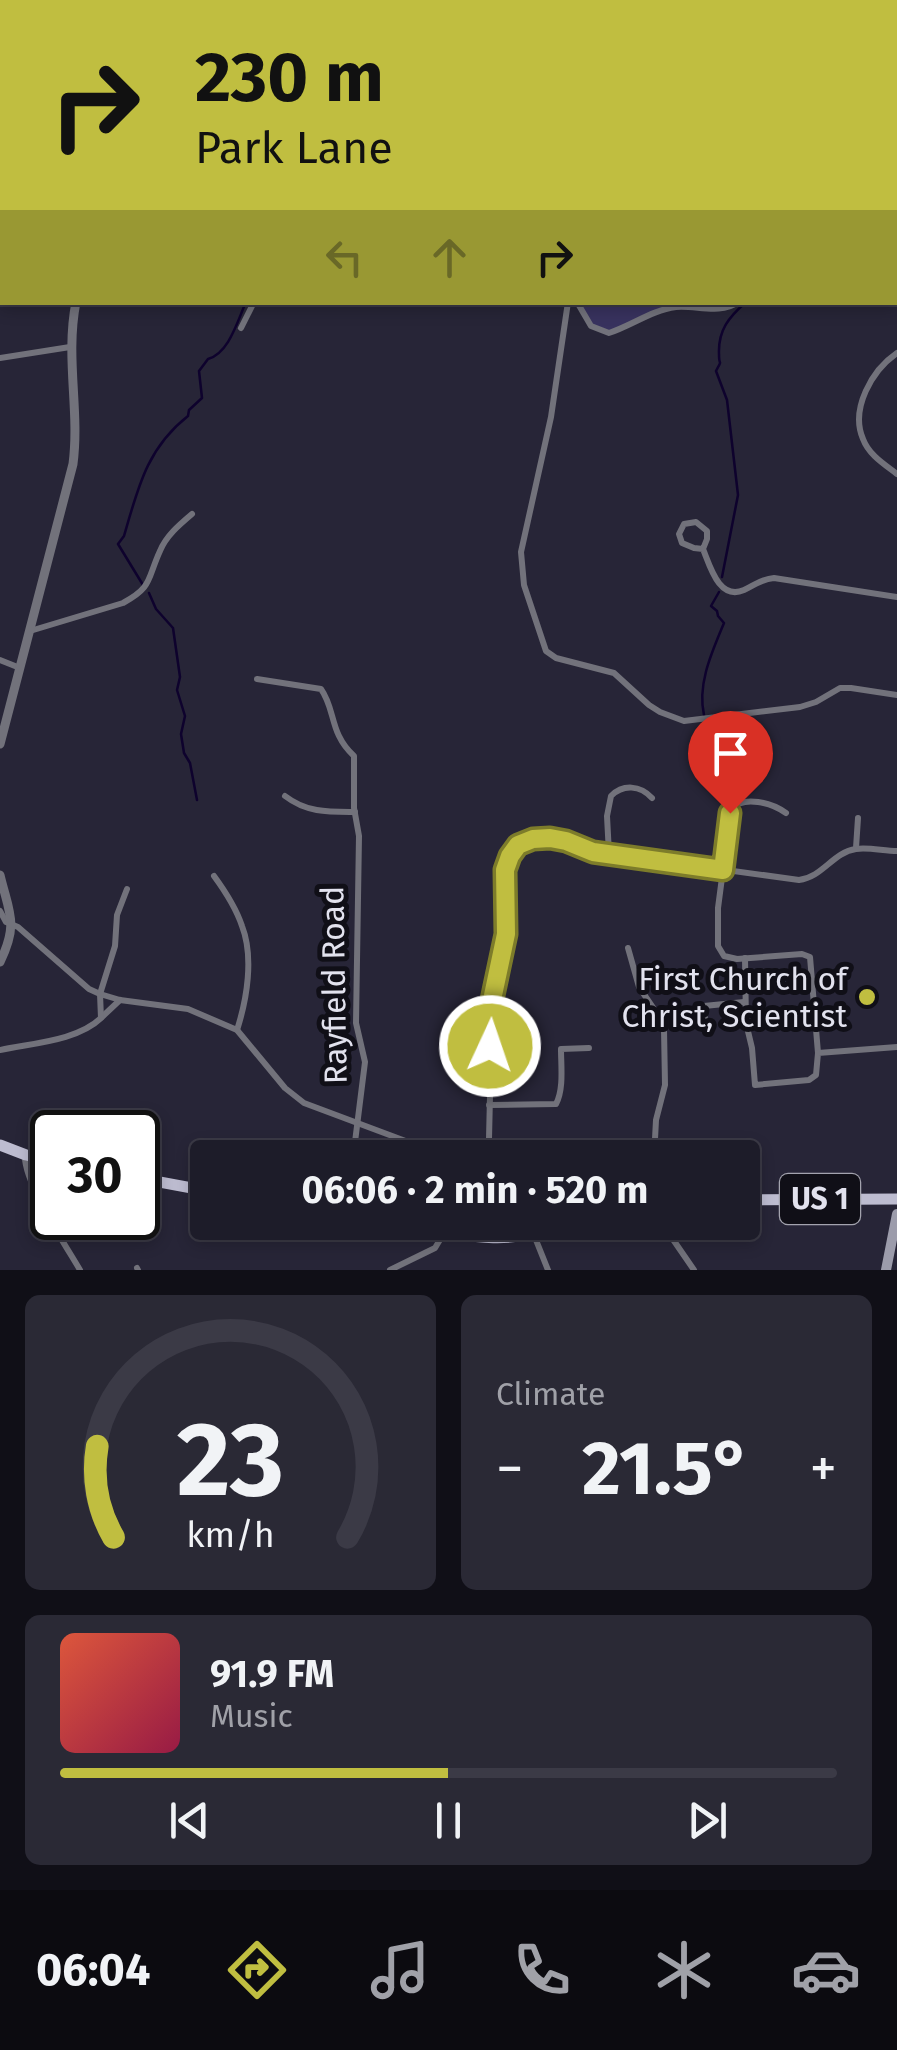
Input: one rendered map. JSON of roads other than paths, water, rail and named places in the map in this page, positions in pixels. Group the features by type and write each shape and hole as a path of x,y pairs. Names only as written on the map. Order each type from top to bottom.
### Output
{"main road":[{"path":"0,1146 30,1156"},
{"path":"0,1155 26,1155"},
{"path":"160,1182 190,1188"},
{"name":"US 1","path":"760,1200 897,1199"},
{"path":"886,1270 897,1214"}],"street":[{"path":"0,744 74,458 70,347 76,305"},
{"path":"241,328 252,305"},
{"path":"568,305 551,417 521,552 524,585 550,656 614,673 660,712 684,721 800,708 840,688 897,694"},
{"path":"578,305 591,326 609,333 666,309 724,309 732,305"},
{"path":"566,314 581,312"},
{"path":"0,358 70,347"},
{"path":"897,353 882,364 868,386 859,422 872,454 897,474"},
{"path":"30,631 136,596 151,578 168,537 192,514"},
{"path":"703,548 682,543 679,534 684,524 696,522 706,531 703,548 724,590 742,591 760,580 774,578 897,597"},
{"path":"0,660 20,668"},
{"name":"Rayfield Road","path":"257,679 321,689 340,742 354,756 355,812 360,836 356,1022 364,1055 356,1140"},
{"path":"610,854 611,796 622,788 630,788 642,790 652,798"},
{"path":"285,796 310,809 355,812"},
{"path":"745,958 744,1002 755,1084 809,1080 816,1075 818,1052 810,957 802,954 728,958 718,946 723,870 734,804 742,801 774,805 786,813"},
{"path":"856,848 858,818"},
{"path":"488,1140 492,1000 506,934 504,878 508,860 520,844 539,838 560,840 610,854 805,879 856,848 897,852"},
{"path":"0,875 11,924 10,939 0,962"},
{"path":"214,876 238,916 246,939 247,977 236,1030"},
{"path":"101,1018 100,994 127,890"},
{"path":"0,911 6,922 18,927 89,989 120,1000 188,1009 216,1020 236,1030 292,1096 404,1140"},
{"path":"628,948 638,987 664,1029 665,1085 655,1140"},
{"path":"0,1050 72,1034 94,1025 120,1000"},
{"path":"705,1020 704,1006 744,1002"},
{"path":"818,1052 897,1047"},
{"path":"489,1105 556,1104 561,1049 589,1048"},
{"path":"26,1155 26,1170 80,1270"},
{"path":"390,1270 435,1248 441,1240"},
{"path":"536,1240 548,1270"},
{"path":"673,1240 694,1270"}],"waterway":[{"path":"143,585 118,544 153,455 202,398 199,371 227,344 245,305"},
{"path":"722,577 738,495 727,400 716,371 723,331 743,305"},
{"path":"704,715 704,680 724,623 711,606 719,592"},
{"path":"149,593 156,609 173,628 180,677 177,690 185,716 181,734 197,800"},
{"path":"706,722 713,755"}],"place":[{"name":"First Church of Christ, Scientist","path":"867,997"}]}
